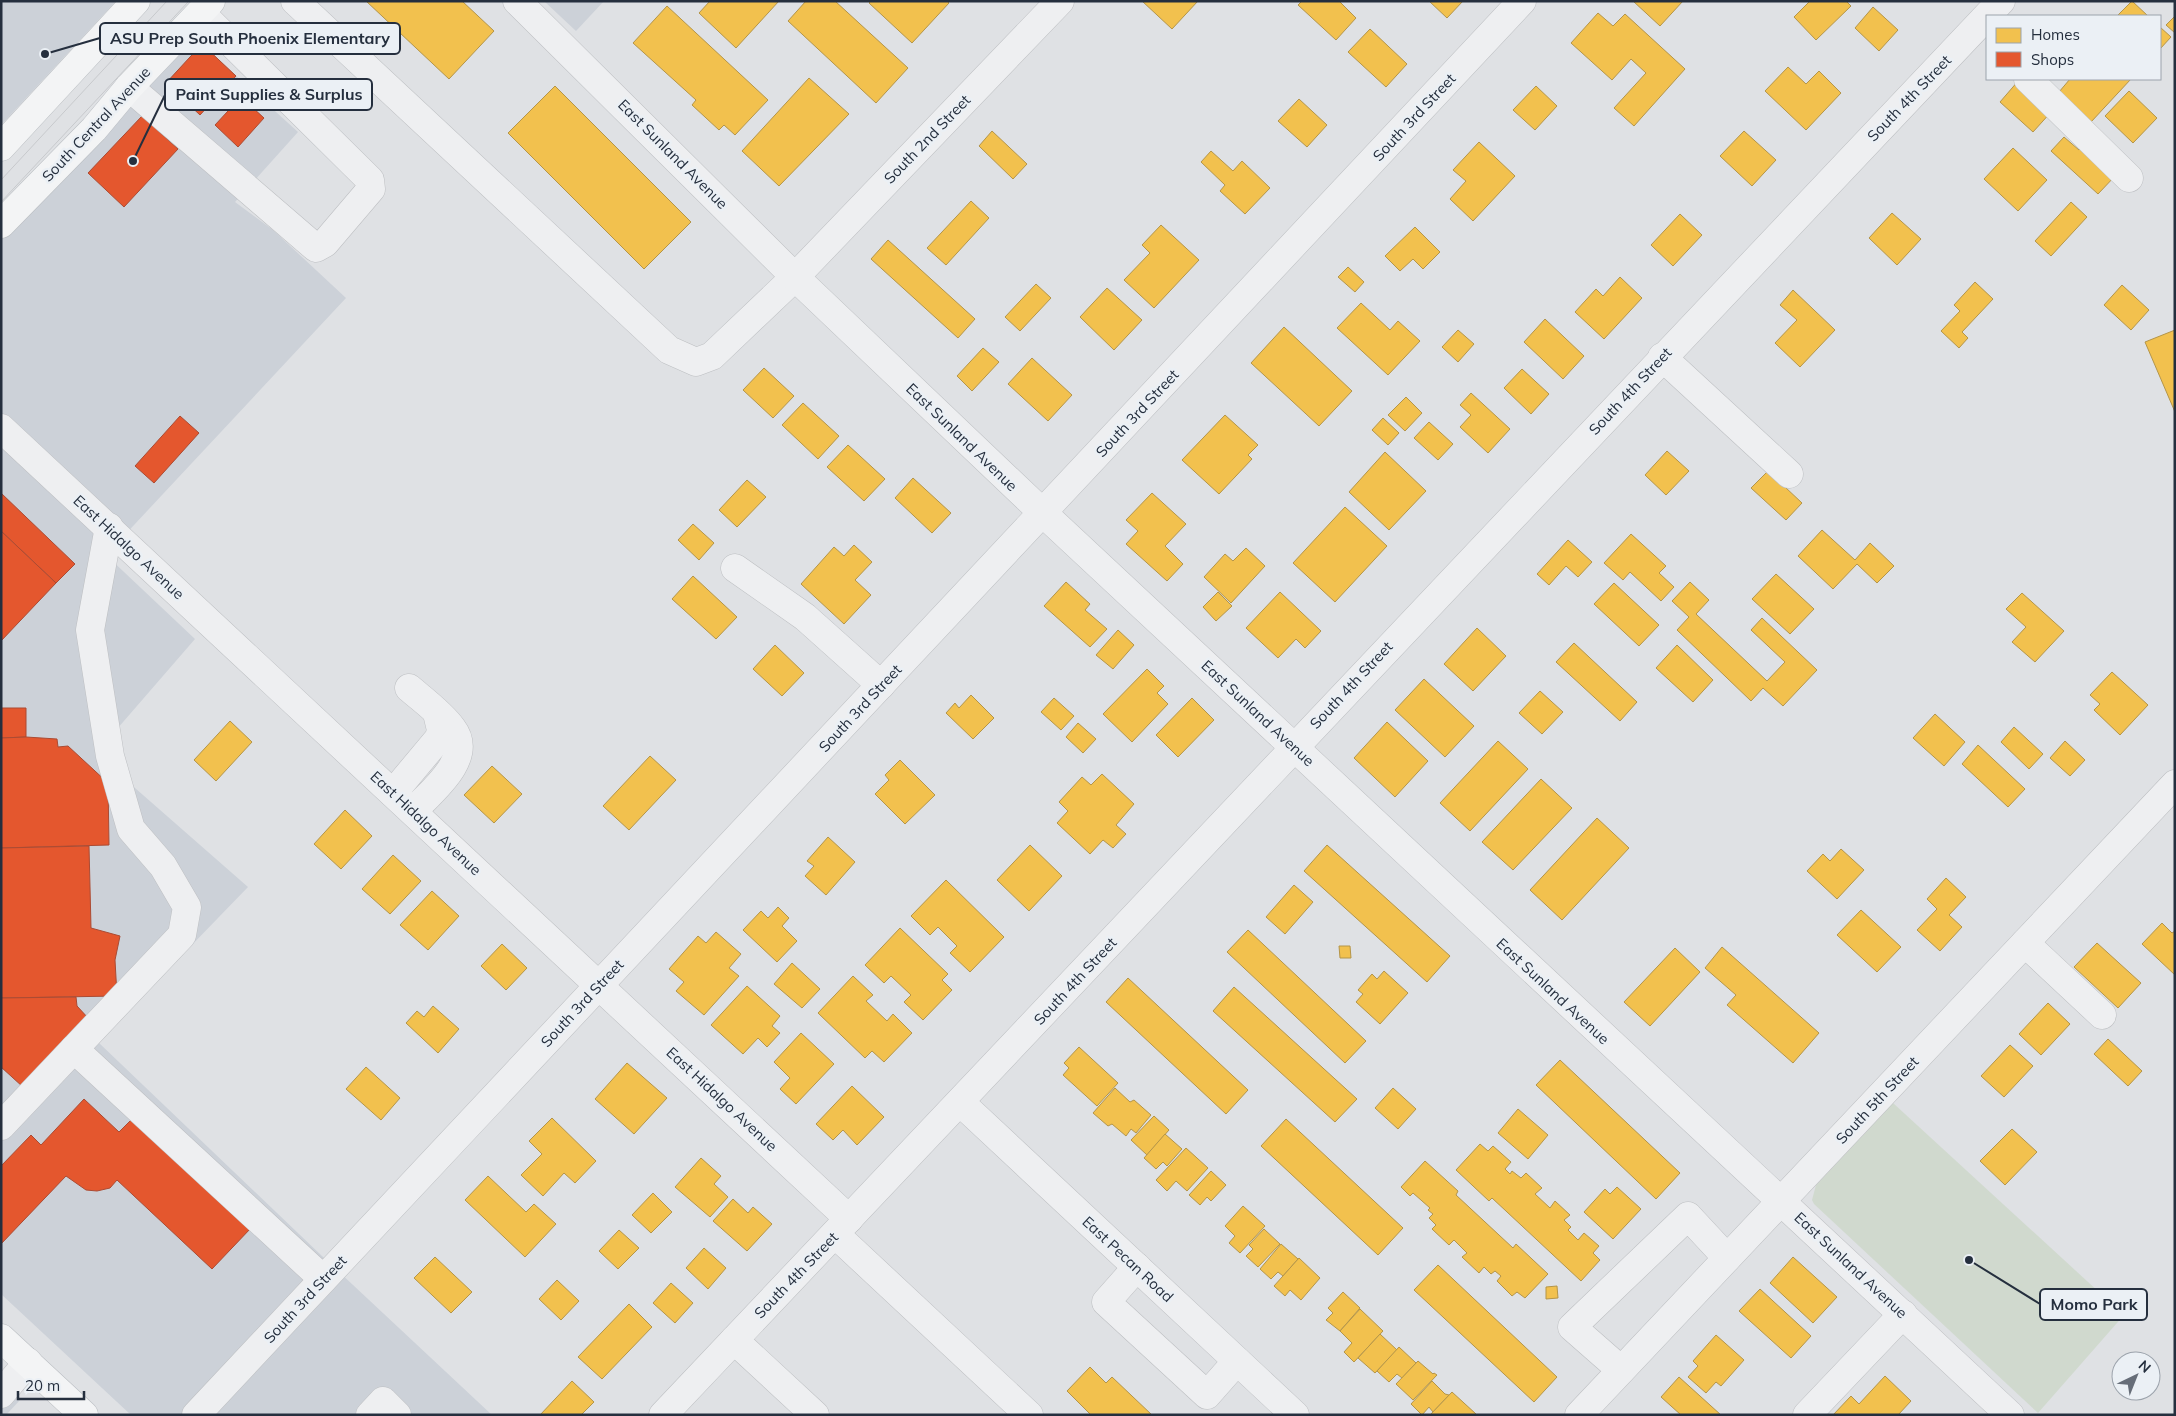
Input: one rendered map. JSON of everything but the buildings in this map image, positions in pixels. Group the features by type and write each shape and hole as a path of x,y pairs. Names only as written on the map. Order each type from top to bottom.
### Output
{"main road":[{"path":"1,147 136,1"},
{"name":"South Central Avenue","path":"1,224 94,130 129,87 206,7"},
{"path":"1,1338 84,1415"}],"street":[{"name":"South 2nd Street","path":"295,1 669,350 696,362 712,356 795,277 1060,1"},
{"name":"East Sunland Avenue","path":"517,1 795,277 1043,513 1294,746 1537,976 1782,1201 2010,1415"},
{"name":"South 3rd Street","path":"196,1415 1522,1"},
{"name":"South 4th Street","path":"1993,15 2001,1"},
{"path":"129,87 316,248 325,243 371,189 370,180 206,7"},
{"name":"South 4th Street","path":"663,1415 1662,357 1981,34"},
{"path":"2029,80 2129,178"},
{"path":"1662,357 1789,474"},
{"name":"East Hidalgo Avenue","path":"1,428 600,985 1029,1415"},
{"path":"1,1126 182,935 187,907 163,866 131,829 110,756 90,630 109,527"},
{"path":"735,568 805,617 881,685"},
{"path":"409,688 437,713 456,734 460,746 458,754 448,772 413,811"},
{"path":"393,793 439,738 441,730 437,713"},
{"name":"South 5th Street","path":"1579,1415 2175,784"},
{"path":"2025,943 2102,1015"},
{"path":"74,1049 323,1279"},
{"name":"East Pecan Road","path":"960,1102 1295,1415"},
{"path":"1621,1370 1572,1327 1688,1216 1728,1258"},
{"path":"1137,1268 1106,1302 1208,1394 1237,1361"},
{"path":"1807,1415 1903,1314"},
{"path":"734,1340 815,1415"},
{"path":"1,1394 28,1362"}],"shaded area":[{"path":"1,1 116,1 1,125"},
{"path":"544,1 604,1 576,31"},
{"path":"190,34 298,132 235,202 273,230 346,298 106,555 195,639 117,729 127,781 248,887 98,1042 492,1415 131,1415 1,1294 1,239"},
{"path":"1893,1103 2124,1315 2038,1413 1814,1204 1812,1200 1816,1185"},
{"path":"1,1381 21,1399 6,1415 1,1415"}],"tram line":[{"path":"1,180 167,1"},
{"path":"1,202 189,1"}],"place":[{"name":"ASU Prep South Phoenix Elementary","path":"45,54"},
{"name":"Paint Supplies & Surplus","path":"133,161"},
{"name":"Momo Park","path":"1969,1260"}]}
